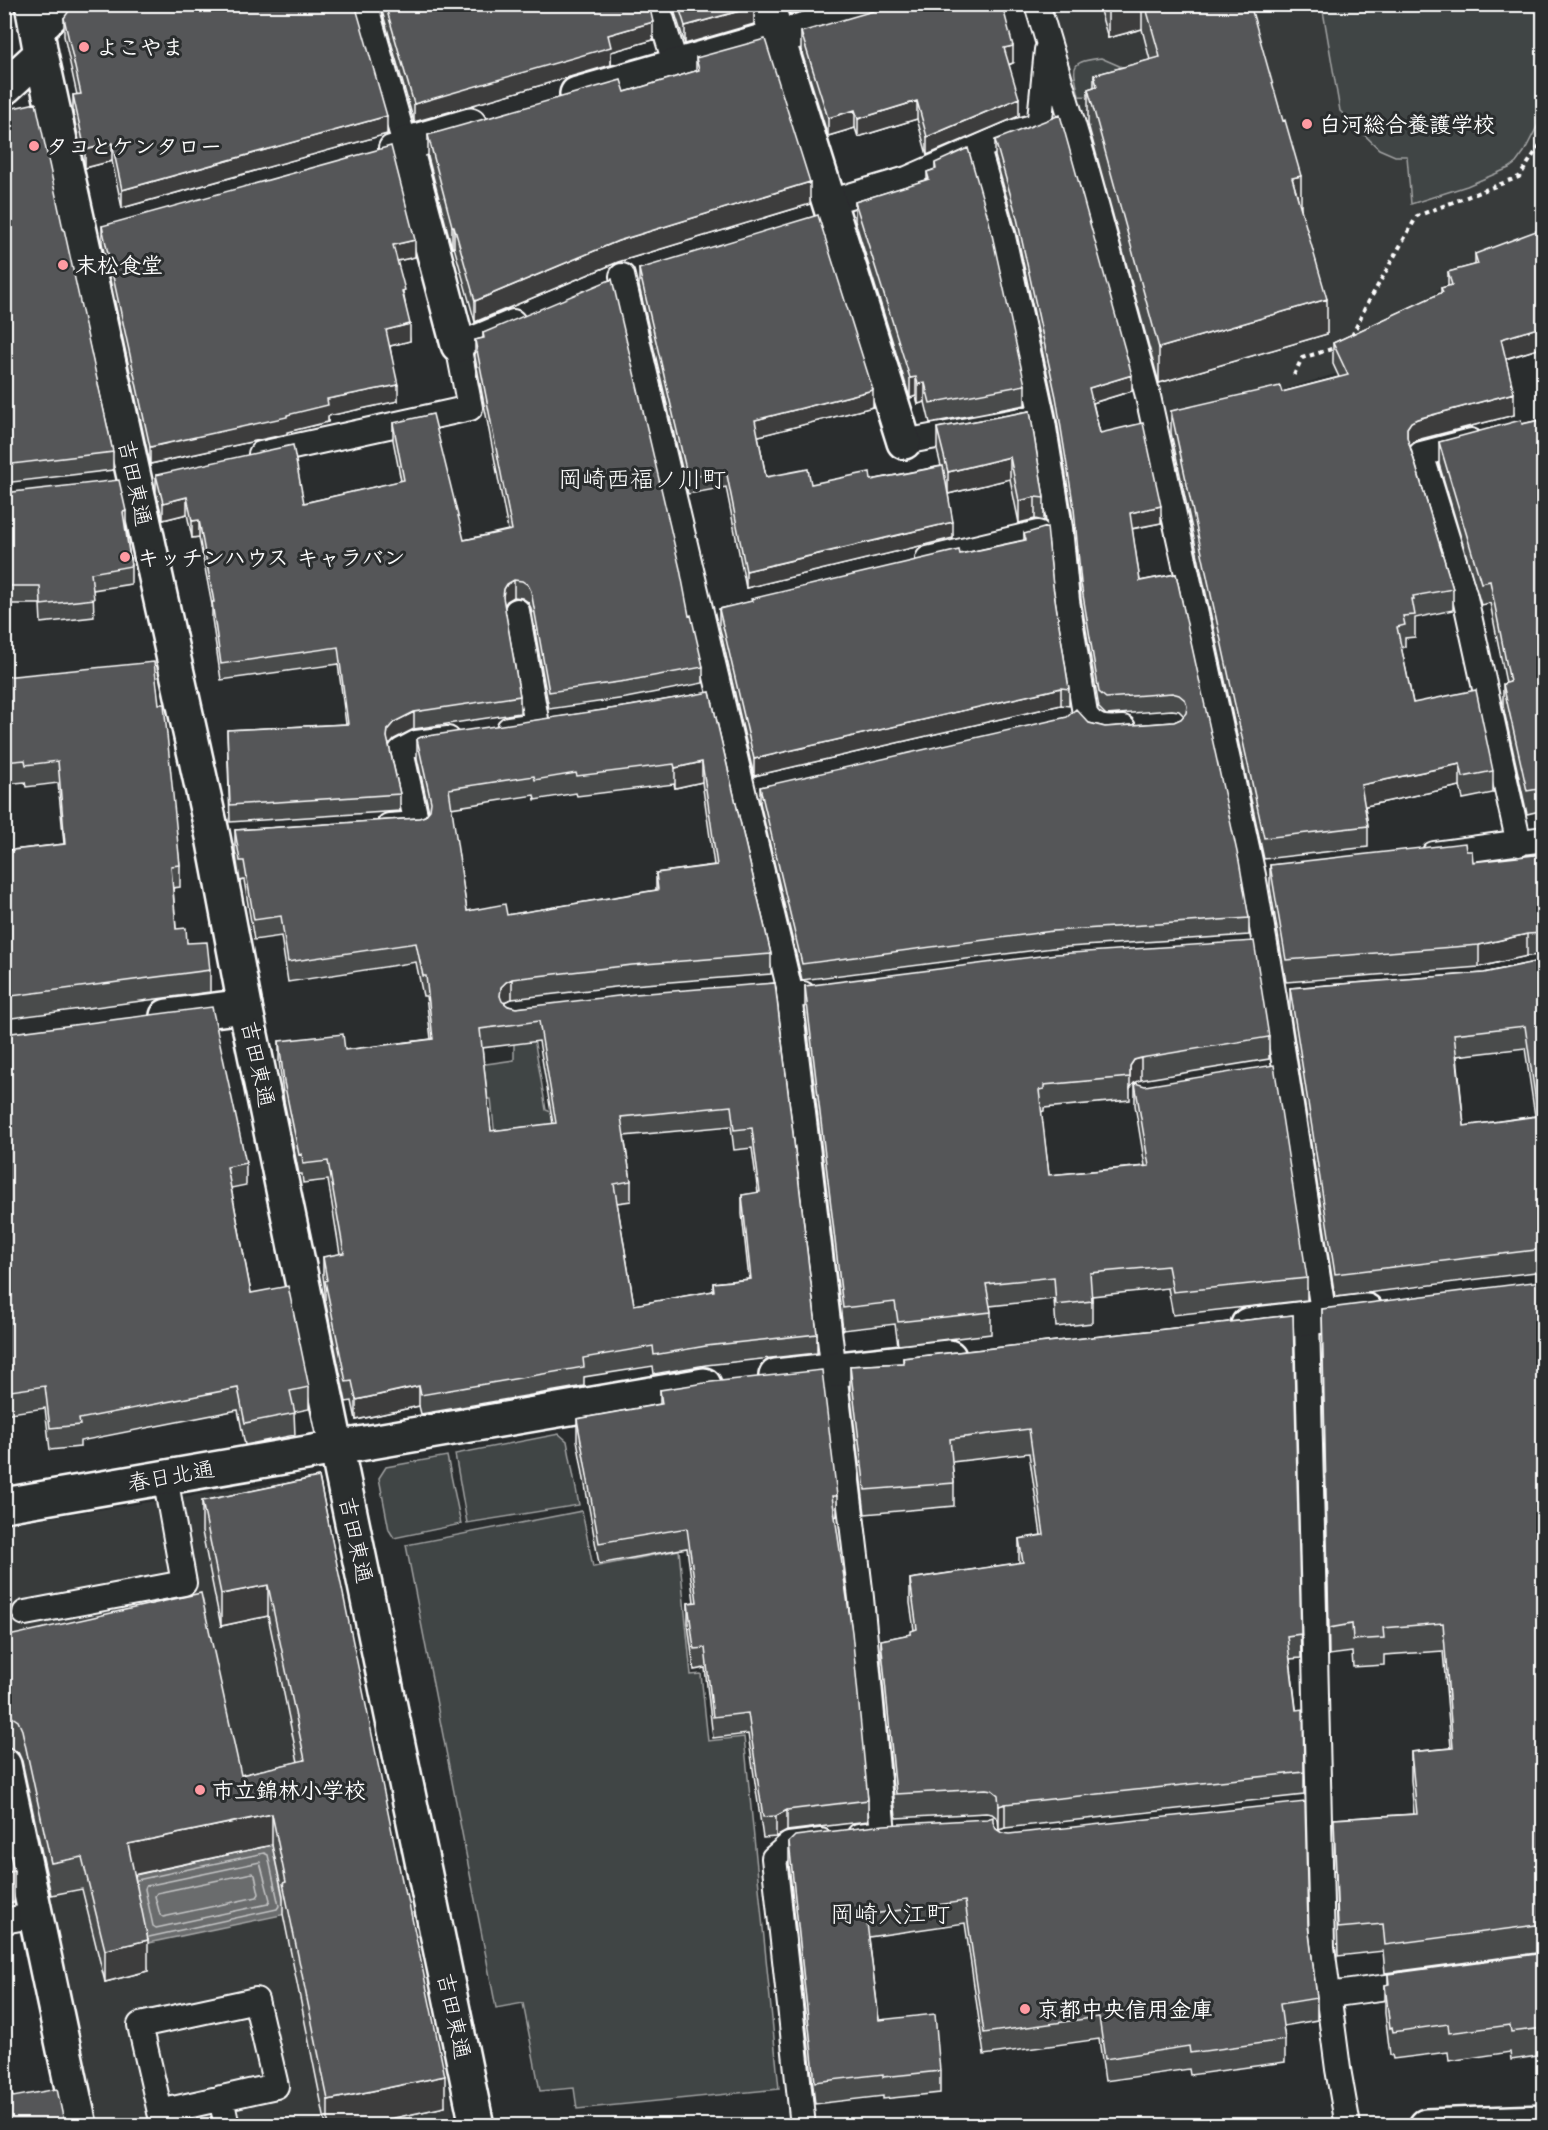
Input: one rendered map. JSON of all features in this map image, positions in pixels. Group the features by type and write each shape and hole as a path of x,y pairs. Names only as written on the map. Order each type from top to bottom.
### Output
{"street":[{"path":"4,88 37,29 63,4"},
{"path":"767,4 778,37 824,211 904,442"},
{"path":"552,102 893,4"},
{"name":"吉田東通","path":"37,29 94,230 135,481 224,836 245,1006 477,2126"},
{"path":"458,345 405,144 495,118"},
{"path":"142,1019 245,1006"},
{"path":"1215,1329 1393,1308"},
{"name":"春日北通","path":"4,1505 736,1381 983,1354"},
{"path":"4,1765 20,1918 80,2126"},
{"path":"1426,2126 1544,2122"}],"lane":[{"path":"365,4 405,144 370,154"},
{"path":"657,4 676,66"},
{"path":"1037,4 1085,165 1147,392 1264,874 1253,949 1286,996 1284,1071 1316,1318 1307,1809 1322,1947 1348,2126"},
{"path":"824,211 908,179 1014,132 1036,126 1040,119 1048,39"},
{"path":"978,149 1003,237 1042,416 1060,528 1067,601 1085,714 1090,723 1104,729 1149,726"},
{"path":"622,277 700,614 708,697 754,790 789,991 861,1598 895,1832 789,1845 774,1858 803,2126"},
{"path":"239,459 470,408 458,345 534,313"},
{"path":"904,442 1042,416"},
{"path":"1488,437 1421,454 1464,593 1519,844"},
{"path":"910,564 1038,533"},
{"path":"700,614 724,608"},
{"path":"372,827 417,824 401,751 416,743 548,724 517,611"},
{"path":"1414,856 1544,839"},
{"path":"765,988 821,992"},
{"path":"1261,1075 1284,1071"},
{"path":"25,1613 184,1583 165,1477"},
{"path":"1329,1995 1442,1980"},
{"path":"256,2000 276,2086 221,2098 160,2112 140,2025 256,2000"},
{"path":"221,2098 227,2126"}],"path":[{"path":"1294,375 1302,358 1348,343 1417,216 1519,177 1544,139"}],"shaded area":[{"name":"白河総合養護学校","path":"1037,5 1543,5 1543,244 1533,249 1462,269 1348,370 1230,406 1153,423"},
{"path":"1322,5 1543,5 1543,115 1516,163 1467,186 1411,204 1407,156 1395,156 1379,149 1340,111"},
{"path":"1101,58 1131,71 1097,97 1079,96 1075,67 1083,61"},
{"path":"534,1038 546,1110 556,1114 556,1129 496,1146 491,1099 437,1104 472,1066 514,1060 514,1041"},
{"path":"559,1434 567,1441 579,1505 467,1523 455,1454"},
{"path":"447,1456 461,1524 394,1538 389,1530 379,1478 386,1467"},
{"name":"市立錦林小学校","path":"314,1477 456,2125 91,2125 32,1846 5,1735 4,1618 15,1615 5,1554 5,1524"},
{"path":"582,1511 593,1567 679,1550 691,1675 701,1674 708,1741 744,1737 779,2089 577,2109 574,2088 540,2091 523,2003 496,2008 406,1545"}],"water":[{"path":"272,1845 286,1914 143,1944 128,1876"}],"building":[{"path":"74,4 355,4 387,116 122,190 112,143 85,150 73,95 81,94 64,18"},
{"path":"385,4 649,4 653,22 608,35 611,47 414,104"},
{"path":"678,4 753,4 754,7 685,26"},
{"path":"897,4 1002,4 1013,46 1004,48 1019,98 927,137 917,101 858,119 855,110 828,118 801,32"},
{"path":"1145,4 1250,4 1301,176 1292,178 1327,299 1159,348 1088,89 1097,86 1094,75 1160,57"},
{"path":"765,39 810,182 618,241 475,301 428,135 621,80 625,92 699,70 696,58"},
{"path":"36,103 113,452 4,465 4,110"},
{"path":"1060,115 1132,375 1089,388 1100,433 1143,423 1161,506 1130,513 1140,581 1176,574 1239,861 1249,918 1053,931 802,964 760,787 1067,717 1076,709 1089,723 1105,727 1174,722 1186,713 1185,700 1172,693 1106,698 1099,692 1081,583 1074,509 1056,397 1017,218 995,140"},
{"path":"391,146 415,240 393,245 405,290 402,291 410,324 386,330 398,385 327,399 328,405 287,415 287,417 150,447 102,226"},
{"path":"968,148 989,221 1025,385 930,403 925,383 918,384 916,377 910,378 855,202 929,179 927,172 936,169 935,163"},
{"path":"818,215 873,390 755,420 766,477 808,469 811,484 870,472 871,480 943,466 953,522 746,571 726,470 688,478 639,269"},
{"path":"1544,228 1544,326 1501,339 1514,393 1417,419 1407,428 1407,437 1453,589 1413,596 1415,615 1403,616 1405,625 1397,627 1413,703 1476,690 1493,771 1463,777 1460,764 1361,785 1368,826 1264,838 1171,411 1280,386 1282,392 1348,375 1333,343 1443,292 1441,288 1452,285 1448,272 1478,264 1475,254"},
{"path":"612,279 689,616 691,615 703,667 549,692 531,591 522,581 514,580 507,584 503,597 520,696 414,712 394,722 388,729 387,737 400,794 230,805 227,730 348,724 338,647 221,664 212,602 214,602 199,520 192,521 187,497 163,503 156,475 293,445 304,503 404,480 393,423 433,414 464,540 512,530 475,340 484,338 483,333"},
{"path":"1030,411 1044,498 1035,497 1019,501 1010,457 948,472 937,428"},
{"path":"1544,419 1544,788 1527,791 1503,684 1510,682 1490,581 1481,583 1439,442 1521,420 1522,424"},
{"path":"119,480 126,511 123,512 131,566 91,573 94,599 41,605 40,586 4,586 4,493"},
{"path":"1047,527 1053,586 1069,689 1061,688 754,759 719,609 752,601 751,599 959,550 960,554 1026,540 1024,534"},
{"path":"154,662 159,704 164,704 180,865 171,866 176,929 186,928 187,943 207,942 210,970 4,997 4,908 8,907 4,851 65,844 58,761 26,765 25,760 4,762 4,677"},
{"path":"710,692 771,954 632,965 512,979 501,987 500,996 508,1006 516,1008 635,994 775,983 817,1334 706,1346 654,1355 653,1346 583,1358 584,1367 421,1395 419,1386 356,1400 352,1381 346,1382 325,1281 327,1280 323,1257 344,1253 328,1161 303,1164 302,1154 299,1155 284,1082 279,1041 343,1034 345,1050 433,1039 426,976 423,976 416,943 288,962 281,916 254,920 244,861 240,861 235,830 419,818 425,816 430,810 431,802 417,739","holes":["702,762 717,865 656,873 658,890 507,915 505,904 467,911 449,789 534,776 535,780 576,773 577,776 674,764 675,768","539,1021 556,1123 491,1131 480,1029","731,1106 734,1130 752,1128 760,1192 742,1195 751,1279 713,1283 714,1291 634,1305 614,1184 631,1181 621,1117"]},
{"path":"1465,843 1466,851 1472,851 1473,862 1544,854 1544,933 1527,934 1479,945 1286,960 1270,865"},
{"path":"1254,941 1269,1037 1134,1060 1130,1066 1130,1077 1044,1085 1044,1089 1039,1090 1049,1175 1149,1166 1135,1083 1145,1086 1274,1065 1307,1278 1173,1292 1168,1266 1090,1273 1092,1301 1056,1305 1054,1277 986,1284 991,1312 898,1322 895,1302 843,1308 805,986 1056,954"},
{"path":"1544,960 1544,1249 1335,1274 1290,988 1484,973","holes":["1525,1026 1538,1116 1464,1126 1454,1034"]},
{"path":"212,1007 246,1163 227,1167 251,1293 288,1286 309,1387 290,1391 295,1413 245,1423 238,1388 79,1419 80,1425 50,1428 45,1386 4,1392 4,1034"},
{"path":"1541,1281 1544,1301 1544,1924 1385,1945 1383,1924 1338,1928 1334,1819 1417,1814 1411,1752 1453,1748 1443,1623 1383,1628 1384,1638 1353,1640 1352,1624 1329,1628 1322,1309"},
{"path":"1293,1315 1301,1634 1287,1636 1296,1710 1303,1709 1304,1772 999,1806 998,1795 986,1789 896,1794 881,1640 911,1634 911,1631 917,1629 910,1579 1023,1562 1019,1539 1044,1535 1029,1429 950,1439 954,1483 865,1490 850,1366 904,1363 903,1358"},
{"path":"822,1370 837,1496 832,1496 852,1632 868,1800 787,1810 776,1816 763,1817 748,1713 713,1717 705,1648 694,1649 688,1603 697,1602 687,1528 599,1543 577,1419 662,1404 660,1390"},
{"path":"319,1477 405,1895 407,1894 445,2076 328,2100 283,1883 286,1882 272,1814 128,1844 148,1940 105,1950 82,1857 51,1863 22,1730 18,1721 9,1715 4,1715 4,1637 201,1593 241,1775 305,1760 268,1585 221,1594 202,1501"},
{"path":"4,1551 8,1575 4,1575"},
{"path":"1305,1802 1308,1925 1317,1998 1280,2004 1285,2040 1190,2053 1189,2046 1105,2059 1099,2017 984,2033 965,1901 866,1915 879,2020 935,2014 940,2071 883,2077 883,2074 815,2082 789,1842 795,1836 884,1825 993,1817 996,1829 1009,1834"},
{"path":"4,1827 14,1871 4,1873"},
{"path":"1544,1953 1544,2028 1511,2032 1510,2025 1449,2033 1448,2024 1393,2032 1392,2027 1390,2028 1385,1985 1389,1984 1388,1974"},
{"path":"57,2089 65,2126 4,2126 4,2095 12,2094 13,2097"}],"place":[{"name":"よこやま","path":"84,47"},
{"name":"白河総合養護学校","path":"1307,124"},
{"name":"タコとケンタロー","path":"34,146"},
{"name":"末松食堂","path":"63,265"},
{"name":"キッチンハウス キャラバン","path":"125,557"},
{"name":"市立錦林小学校","path":"200,1790"},
{"name":"京都中央信用金庫","path":"1025,2009"}],"district":[{"name":"岡崎西福ノ川町","path":"642,479"},
{"name":"岡崎入江町","path":"890,1914"}]}
